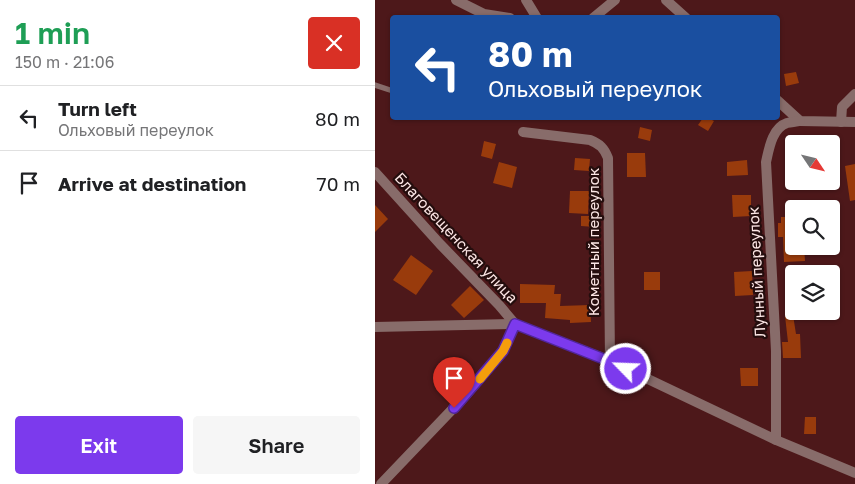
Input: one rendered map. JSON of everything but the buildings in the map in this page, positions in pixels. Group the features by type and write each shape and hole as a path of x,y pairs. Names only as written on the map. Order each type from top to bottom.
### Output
{"street":[{"path":"457,0 484,14 490,15"},
{"path":"527,0 535,15"},
{"path":"597,15 615,0"},
{"path":"666,0 684,15"},
{"path":"841,122 842,107 855,94"},
{"path":"780,103 800,121 855,122"},
{"name":"Лунный переулок","path":"776,440 776,351 767,162 770,146 776,132 785,124 800,121"},
{"name":"Кометный переулок","path":"523,132 590,140 605,150 608,158 609,361"},
{"name":"Благовещенская улица","path":"375,172 515,324"},
{"path":"375,327 515,324 609,361 776,440 855,473"},
{"path":"381,484 466,395 503,351 515,324"}],"lane":[{"path":"375,85 390,90"}],"slow traffic":[{"path":"480,379 503,351 507,343"}],"route":[{"path":"454,408 503,351 515,324 626,369"}]}
